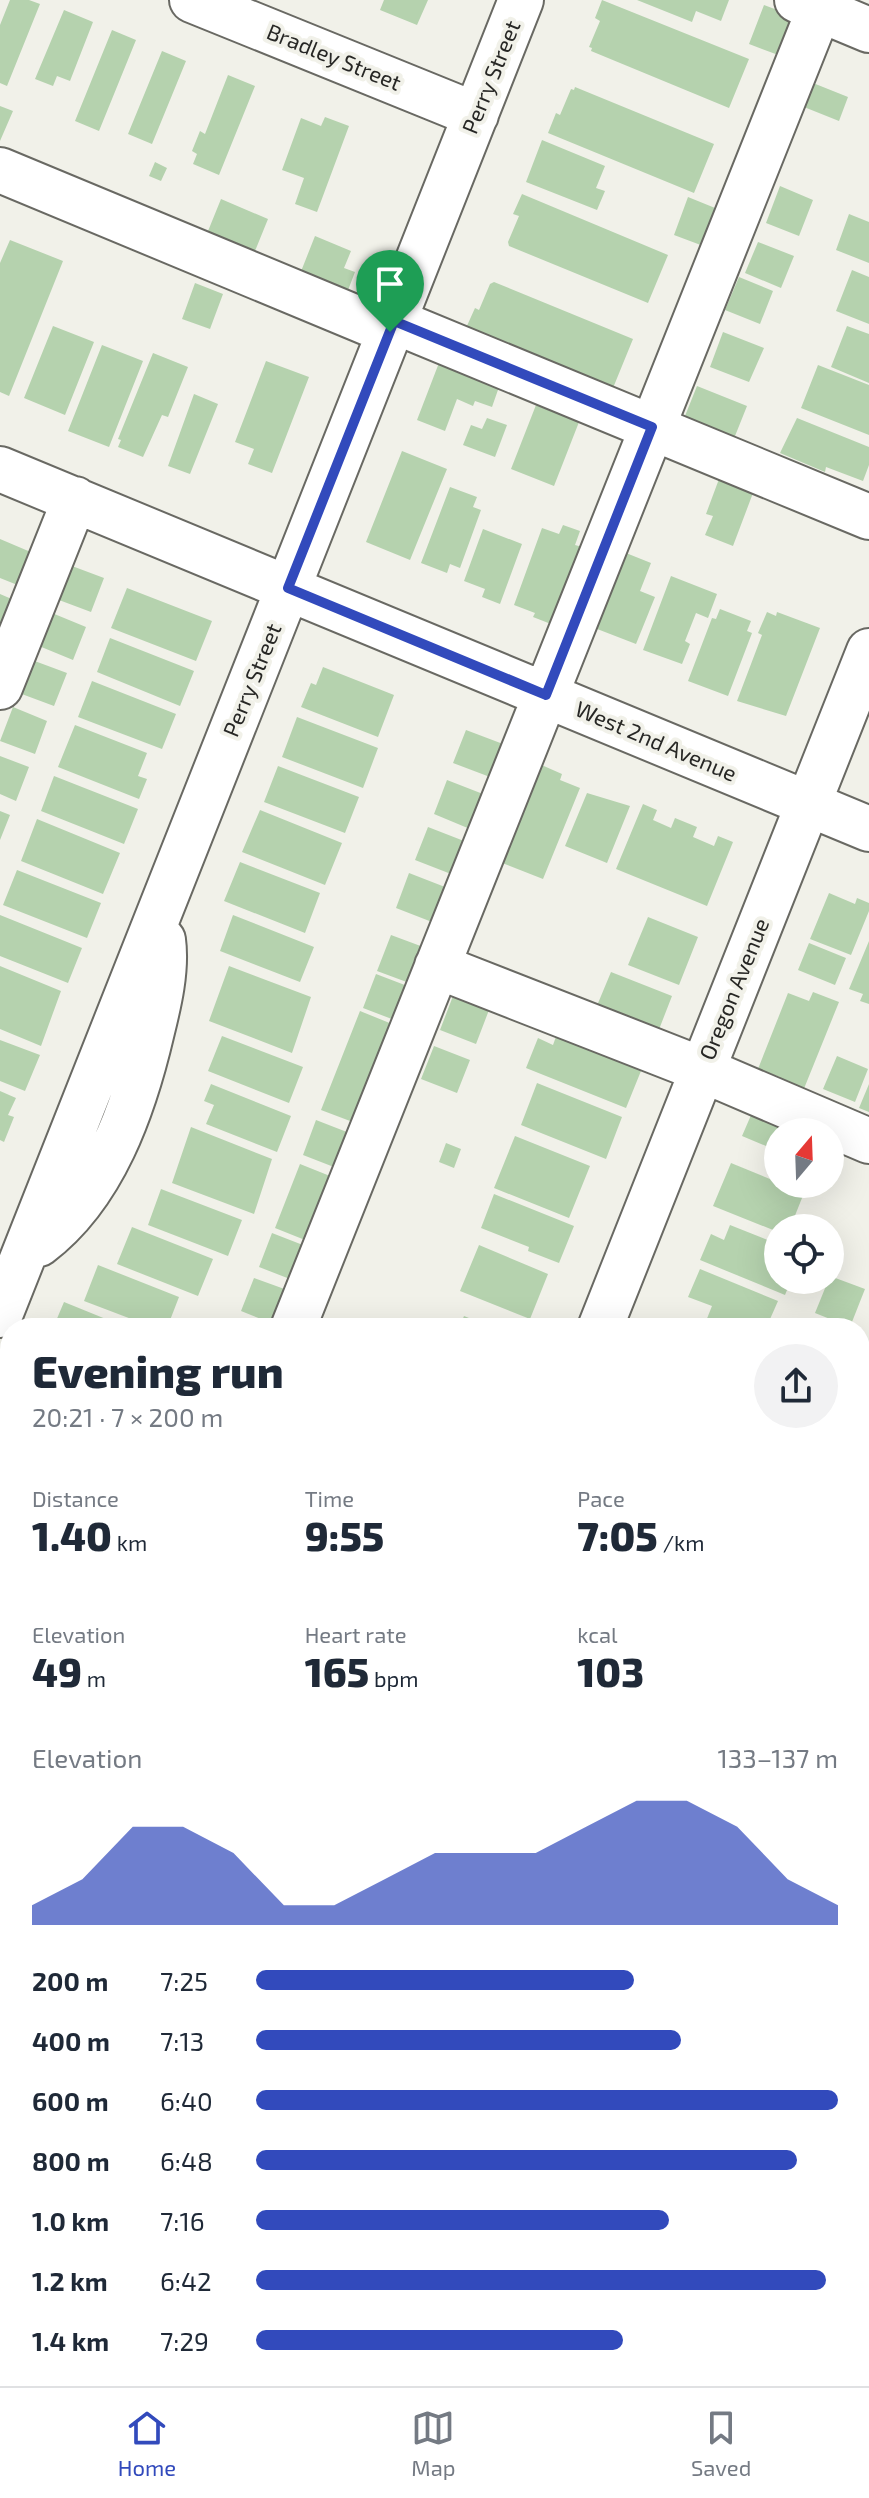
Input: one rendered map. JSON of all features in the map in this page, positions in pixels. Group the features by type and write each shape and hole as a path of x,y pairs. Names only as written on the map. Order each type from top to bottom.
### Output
{"street":[{"name":"Bradley Street","path":"192,0 476,115"},
{"name":"Perry Street","path":"0,1315 24,1256 59,1229 97,1176 123,1128 142,1075 158,1008 164,952 159,913 521,0"},
{"path":"297,1318 652,427 813,3 869,30"},
{"path":"0,170 652,427 869,517"},
{"name":"West 2nd Avenue","path":"0,469 869,829"},
{"path":"0,687 75,499"},
{"name":"Oregon Avenue","path":"604,1318 869,651"},
{"path":"437,966 703,1070 869,1141"}],"building":[{"path":"10,0 29,0 40,4 7,86 0,83 0,25"},
{"path":"384,0 428,0 417,25 380,10"},
{"path":"602,0 749,59 729,108 591,51 589,47 600,21 595,18"},
{"path":"637,0 729,0 721,21 696,11 692,22"},
{"path":"764,5 796,17 781,56 749,44"},
{"path":"64,10 93,22 70,81 57,76 53,86 35,79"},
{"path":"112,30 136,40 99,131 75,121"},
{"path":"162,51 186,61 152,144 128,134"},
{"path":"228,75 255,86 219,175 193,164 197,154 192,151 200,131 205,134"},
{"path":"813,83 848,97 839,121 804,107"},
{"path":"575,87 714,144 694,193 548,133 556,113 560,115 571,89"},
{"path":"0,106 13,111 0,141"},
{"path":"325,117 349,126 317,212 295,204 304,178 282,170 301,118 321,126"},
{"path":"542,140 605,166 596,188 605,191 597,210 526,182"},
{"path":"155,162 167,168 161,181 149,176"},
{"path":"780,186 813,200 799,236 766,223"},
{"path":"522,194 668,255 648,303 509,246 519,216 513,214"},
{"path":"688,197 720,210 706,247 674,235"},
{"path":"221,199 268,219 253,256 206,236"},
{"path":"849,214 869,222 869,263 836,250"},
{"path":"315,236 351,251 344,268 355,272 345,298 298,279"},
{"path":"10,240 63,261 9,396 0,392 0,263"},
{"path":"758,242 794,256 781,288 745,273"},
{"path":"852,270 869,277 869,324 836,311"},
{"path":"739,277 773,291 760,324 725,310"},
{"path":"494,282 633,339 613,388 466,328 475,308 479,310 490,284"},
{"path":"195,283 223,294 210,329 182,319"},
{"path":"53,326 94,342 65,415 24,398"},
{"path":"847,326 869,334 869,383 831,367"},
{"path":"723,332 764,348 749,382 710,367"},
{"path":"102,345 143,361 109,447 68,431"},
{"path":"153,353 188,367 168,417 162,415 143,457 118,447 121,440 118,439"},
{"path":"442,355 499,387 492,407 475,401 473,406 457,399 445,431 417,420"},
{"path":"266,361 309,377 272,473 248,464 254,449 235,442"},
{"path":"818,365 869,385 869,435 801,408"},
{"path":"697,386 747,406 733,441 683,421"},
{"path":"194,394 218,404 190,474 168,466"},
{"path":"536,405 579,422 554,486 511,469"},
{"path":"487,418 507,425 495,457 463,445 471,425 482,429"},
{"path":"797,418 869,447 869,465 863,481 826,467 825,472 780,453"},
{"path":"402,451 447,469 410,560 366,542"},
{"path":"719,479 753,493 733,546 705,535 713,516 706,514"},
{"path":"450,487 477,497 473,507 481,510 460,568 450,564 447,573 421,563"},
{"path":"563,525 580,531 575,545 586,548 556,626 514,605 542,528 559,534"},
{"path":"483,529 522,544 500,604 482,597 485,589 464,581"},
{"path":"0,539 33,553 20,586 0,578"},
{"path":"621,551 651,563 640,591 655,597 636,644 592,627"},
{"path":"72,566 104,578 91,612 59,600"},
{"path":"671,576 717,594 708,618 696,613 685,641 690,644 682,664 643,650"},
{"path":"127,588 212,621 196,661 111,628"},
{"path":"0,594 14,600 0,636"},
{"path":"720,609 751,621 747,631 752,633 728,696 688,681 712,618 716,619"},
{"path":"767,612 776,616 777,612 820,628 786,716 737,701 762,635 758,633"},
{"path":"52,613 86,627 73,660 39,646"},
{"path":"110,638 194,671 180,706 97,672"},
{"path":"32,660 67,673 54,706 19,693"},
{"path":"323,667 394,695 378,737 301,707 311,683 316,685"},
{"path":"92,681 176,714 162,749 78,717"},
{"path":"13,707 47,721 35,754 0,741"},
{"path":"297,717 378,748 363,788 282,757"},
{"path":"75,725 147,753 138,776 147,779 139,799 58,767"},
{"path":"466,730 503,744 490,777 453,763"},
{"path":"0,756 29,767 16,801 0,794"},
{"path":"537,763 562,774 560,780 580,788 543,879 497,861"},
{"path":"278,766 359,797 345,833 264,802"},
{"path":"54,776 138,809 124,844 41,811"},
{"path":"447,780 483,794 470,829 434,814"},
{"path":"587,793 630,806 607,863 565,846"},
{"path":"643,804 657,810 653,820 671,828 675,818 697,827 693,837 714,846 718,836 733,842 707,906 616,869"},
{"path":"260,810 342,843 325,885 242,852"},
{"path":"0,811 10,815 0,840"},
{"path":"37,819 120,853 103,894 21,861"},
{"path":"428,827 464,841 451,874 415,860"},
{"path":"240,862 320,893 305,933 224,901"},
{"path":"17,870 101,903 87,938 3,905"},
{"path":"409,873 445,887 432,922 396,908"},
{"path":"829,893 855,904 857,898 869,903 869,911 851,955 810,939"},
{"path":"0,915 82,948 68,983 0,956"},
{"path":"233,915 314,947 300,982 220,951"},
{"path":"648,917 698,937 679,985 628,965"},
{"path":"391,935 426,948 412,984 377,971"},
{"path":"869,941 869,1004 860,1001 863,994 849,989"},
{"path":"809,943 846,958 835,985 798,970"},
{"path":"0,966 61,991 41,1046 0,1029"},
{"path":"229,966 311,997 292,1053 209,1021"},
{"path":"611,972 672,996 658,1032 596,1008"},
{"path":"376,974 410,987 397,1021 363,1008"},
{"path":"813,992 839,1002 801,1096 776,1086 780,1077 758,1069 788,993 809,1001"},
{"path":"453,996 489,1010 476,1044 440,1030"},
{"path":"360,1011 397,1026 358,1124 321,1110"},
{"path":"558,1031 643,1066 626,1108 526,1068 538,1038 553,1045"},
{"path":"222,1036 303,1067 289,1103 208,1071"},
{"path":"0,1040 40,1055 25,1091 0,1081"},
{"path":"434,1046 470,1060 457,1093 421,1079"},
{"path":"837,1056 868,1069 855,1102 823,1089"},
{"path":"537,1083 622,1117 606,1159 521,1125"},
{"path":"211,1084 291,1116 277,1152 206,1124 214,1105 204,1101"},
{"path":"869,1084 869,1112 859,1108"},
{"path":"0,1091 16,1098 8,1115 14,1117 4,1142 0,1140"},
{"path":"755,1106 788,1118 764,1118 764,1145 742,1136"},
{"path":"316,1120 352,1134 339,1169 303,1155"},
{"path":"191,1127 272,1159 254,1214 172,1183"},
{"path":"515,1136 590,1166 569,1218 494,1188"},
{"path":"446,1143 461,1149 454,1168 439,1162"},
{"path":"731,1163 764,1177 764,1198 802,1198 796,1214 764,1214 764,1226 713,1206"},
{"path":"300,1164 335,1178 310,1242 275,1228"},
{"path":"161,1189 242,1220 228,1256 148,1225"},
{"path":"494,1194 574,1226 559,1263 481,1228"},
{"path":"730,1225 764,1238 764,1286 700,1260 711,1234 724,1240"},
{"path":"132,1227 213,1259 198,1296 117,1264"},
{"path":"272,1233 308,1247 295,1281 259,1267"},
{"path":"479,1245 548,1274 530,1318 460,1291"},
{"path":"98,1265 179,1297 171,1318 129,1318 84,1301"},
{"path":"700,1269 778,1301 771,1318 707,1318 712,1306 688,1297"},
{"path":"254,1278 290,1291 279,1318 258,1318 241,1311"},
{"path":"844,1281 865,1289 854,1318 828,1318 815,1313 823,1294 844,1294"},
{"path":"64,1302 103,1318 57,1318"}],"route":[{"path":"394,321 652,427 546,695 288,588 390,332 394,321"}]}
